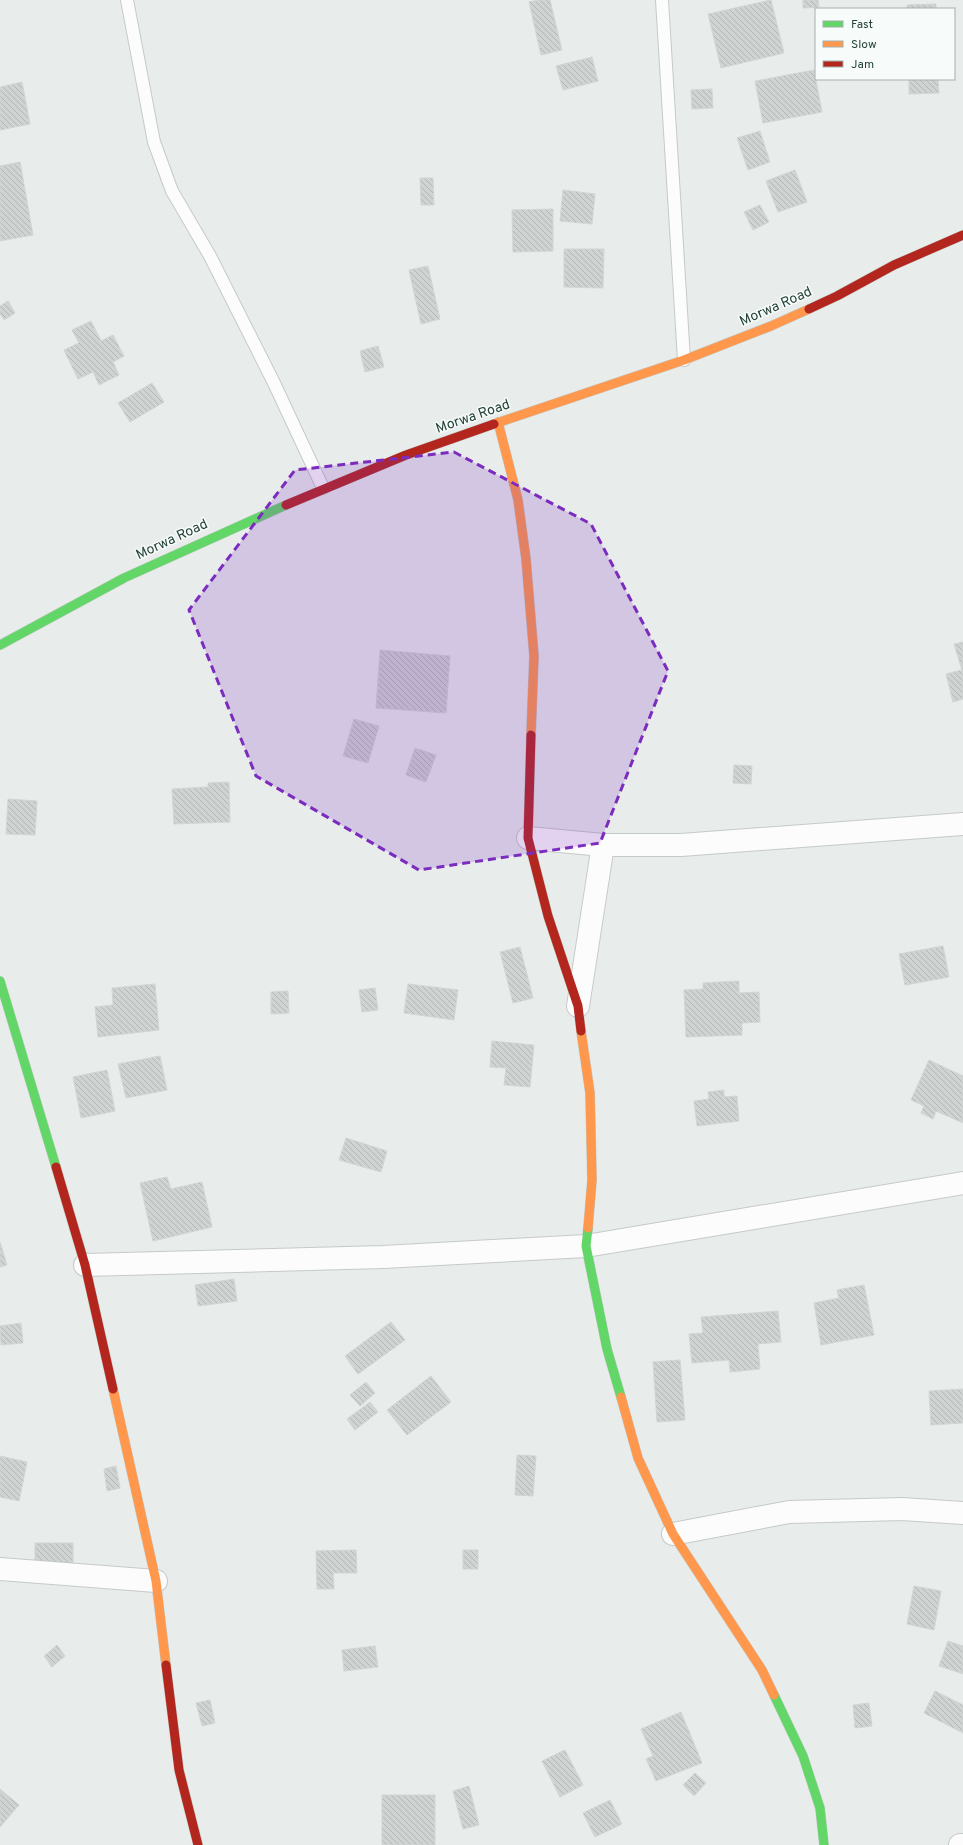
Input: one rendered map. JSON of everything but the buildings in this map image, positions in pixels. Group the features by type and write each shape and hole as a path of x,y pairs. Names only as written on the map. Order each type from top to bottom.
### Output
{"street":[{"name":"Morwa Road","path":"0,645 124,578 323,488 406,455 498,422 684,360 771,326 837,296 894,265 963,235"},
{"path":"498,422 518,500 526,559 534,656 528,838 548,916 578,1006 590,1093 592,1180 586,1246 607,1349 638,1458 674,1534 762,1670 803,1756 820,1808 824,1845"},
{"path":"528,838 603,845 681,846 963,824"},
{"path":"578,1006 603,845"},
{"path":"0,981 85,1265 156,1581 179,1770 198,1845"},
{"path":"85,1265 383,1257 586,1246 963,1183"},
{"path":"674,1534 789,1512 902,1509 963,1513"},
{"path":"0,1569 156,1581"}],"lane":[{"path":"127,0 154,142 172,191 210,256 274,383 323,488"},
{"path":"662,0 684,360"}],"highlighted area":[{"path":"454,452 591,524 668,671 600,843 419,870 256,776 189,610 295,470"}],"traffic: fast":[{"path":"0,645 124,578 286,505"},
{"path":"0,981 56,1167"},
{"path":"588,1228 586,1246 607,1349 621,1397"},
{"path":"774,1695 803,1756 820,1808 824,1845"}],"traffic: slow":[{"path":"494,424 684,360 771,326 809,309"},
{"path":"498,422 518,500 526,559 534,656 531,735"},
{"path":"581,1031 590,1093 592,1180 588,1228"},
{"path":"113,1389 156,1581 166,1665"},
{"path":"621,1397 638,1458 673,1534 762,1670 774,1695"}],"traffic: jam":[{"path":"809,309 837,296 894,265 963,235"},
{"path":"286,505 406,455 494,424"},
{"path":"531,735 528,838 548,916 578,1006 581,1031"},
{"path":"56,1167 85,1265 113,1389"},
{"path":"166,1665 179,1770 198,1845"}]}
